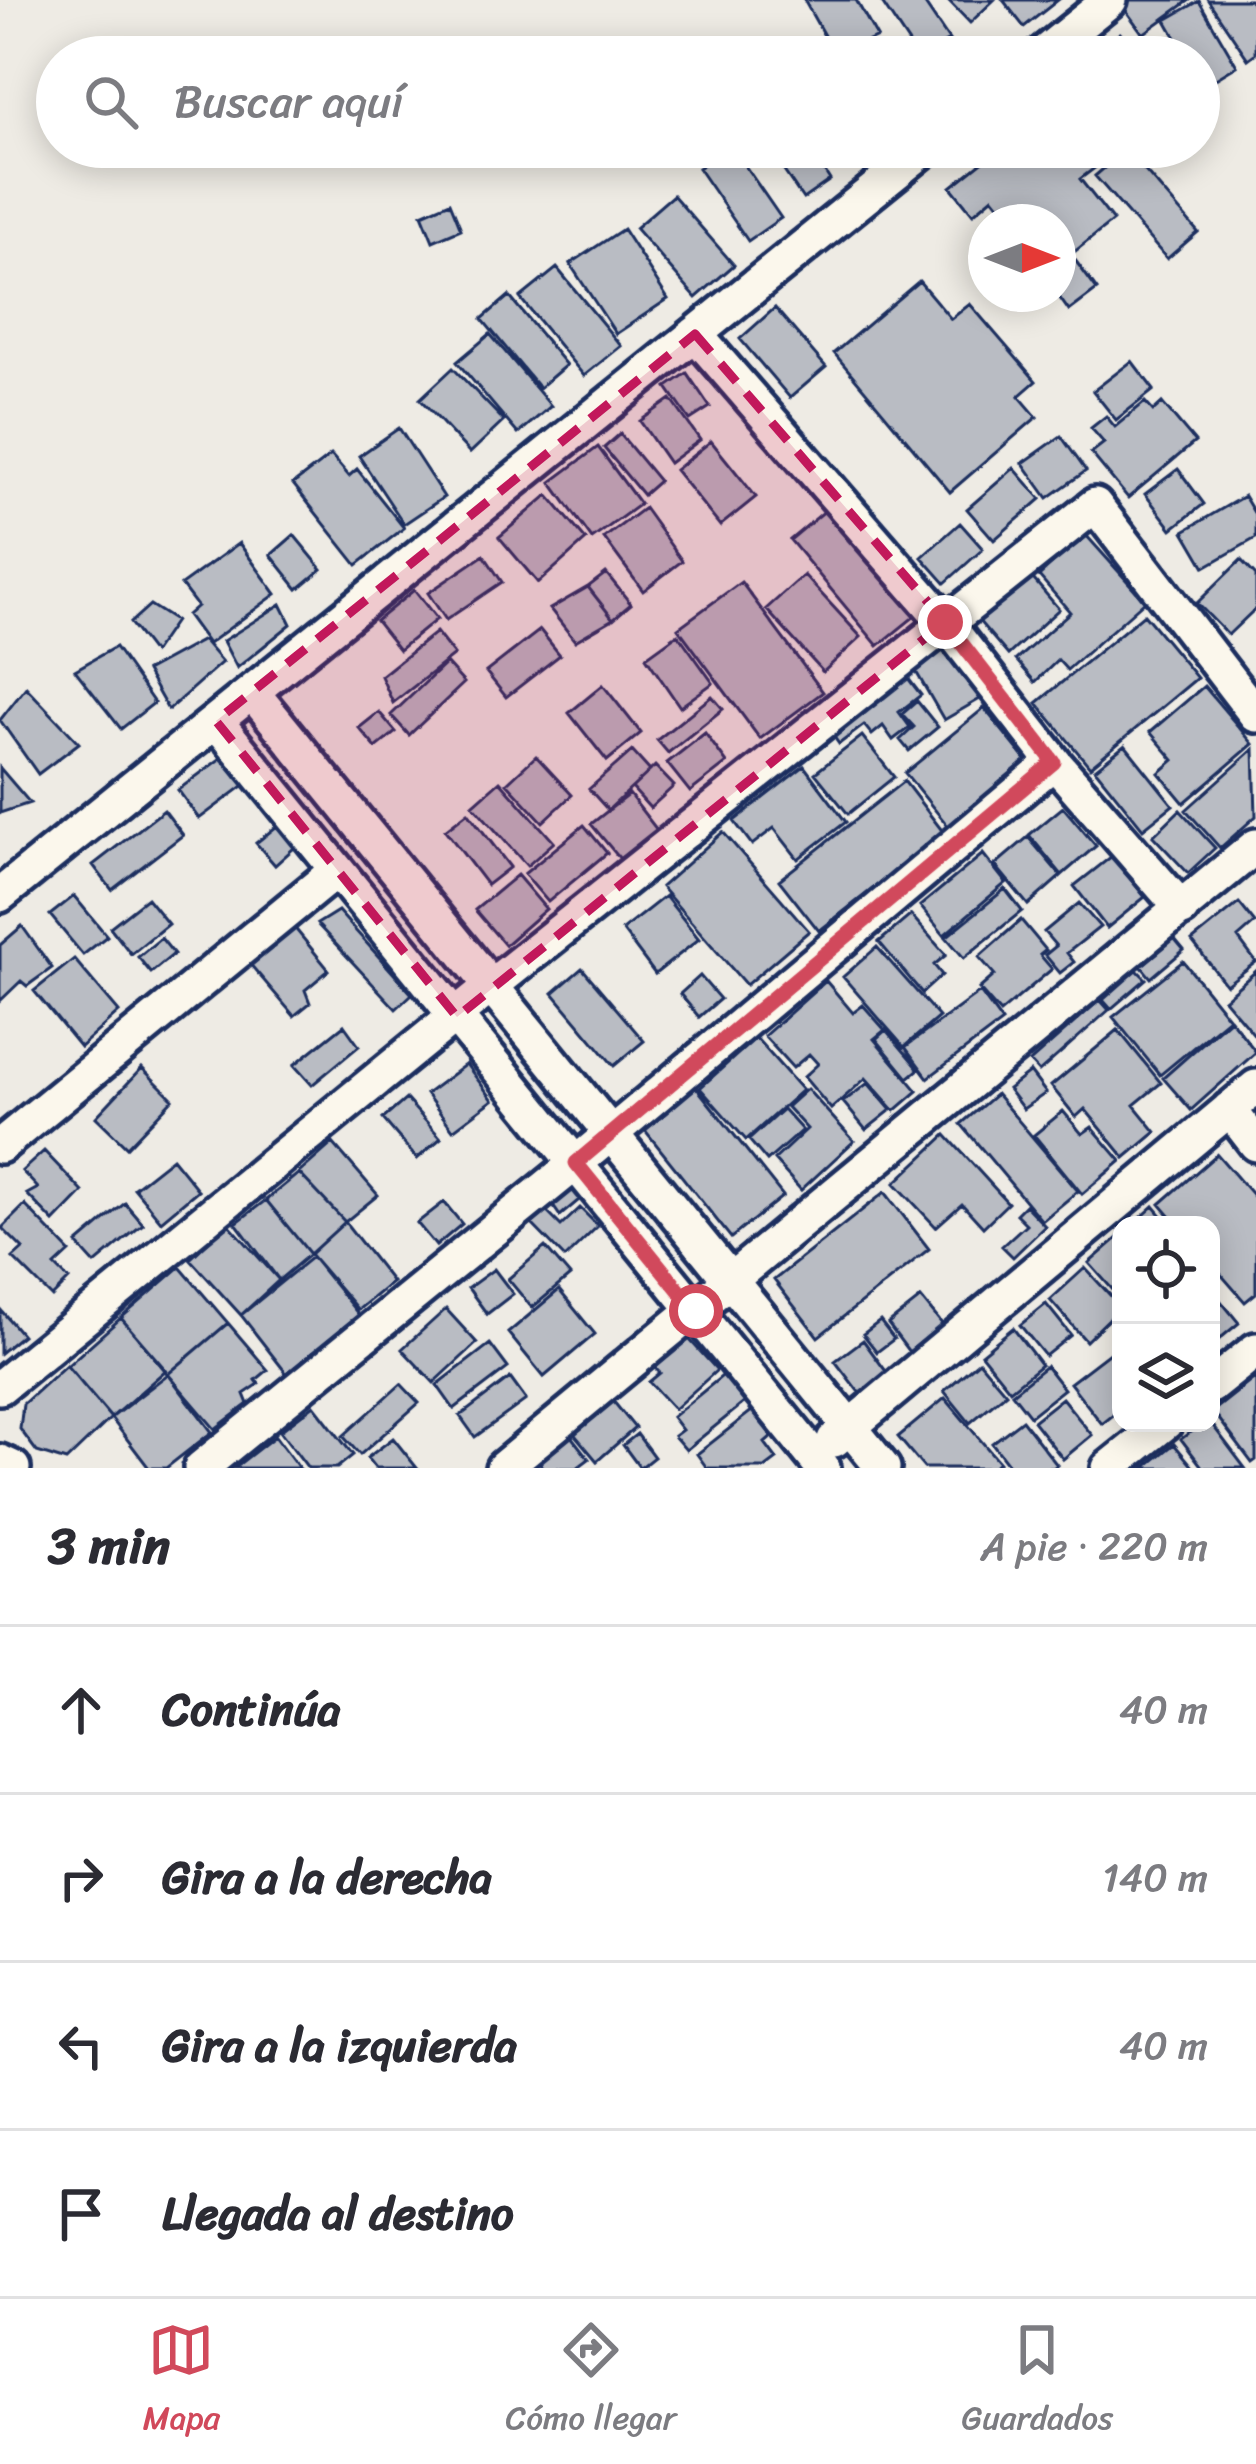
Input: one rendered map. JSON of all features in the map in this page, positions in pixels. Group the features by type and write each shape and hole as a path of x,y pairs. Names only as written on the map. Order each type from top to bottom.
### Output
{"street":[{"path":"1065,36 1110,0"},
{"path":"0,895 901,168"},
{"path":"695,334 945,622 1054,762 1182,909"},
{"path":"0,1387 491,986 1095,505 1256,715"},
{"path":"251,692 883,1468"},
{"path":"216,721 696,1311 812,1464 849,1426 1256,1087"},
{"path":"201,1468 576,1163 1054,762"},
{"path":"503,1468 1256,846"},
{"path":"0,1146 338,870"},
{"path":"1229,1109 1256,1144"},
{"path":"1220,1379 1256,1350"},
{"path":"1109,1468 1154,1432"},
{"path":"0,1462 13,1468"}],"highlighted area":[{"path":"695,334 945,622 457,1017 216,721"}],"building":[{"path":"804,0 856,0 876,36 824,36"},
{"path":"880,0 922,0 946,36 904,36"},
{"path":"948,0 994,0 970,23"},
{"path":"1003,0 1058,0 1024,27"},
{"path":"1118,0 1190,0 1143,34"},
{"path":"1208,0 1250,0 1256,9 1256,53 1248,59"},
{"path":"1199,1 1219,36 1175,36 1166,20"},
{"path":"1220,37 1237,66 1220,76"},
{"path":"698,168 746,168 781,218 748,241"},
{"path":"782,168 822,168 830,180 803,199"},
{"path":"975,168 1095,168 1080,179 1113,221 1076,251 1076,204 999,204 993,197 968,208 951,187"},
{"path":"1104,168 1142,168 1198,232 1167,259 1095,176"},
{"path":"673,195 734,265 696,298 635,228"},
{"path":"450,202 461,229 433,241 422,214"},
{"path":"623,229 668,299 616,334 570,264"},
{"path":"1076,261 1097,290 1076,306"},
{"path":"557,268 621,346 584,376 520,298"},
{"path":"919,281 951,319 968,306 968,312 977,312 1036,381 1019,396 1037,417 950,492 834,353"},
{"path":"509,296 566,365 539,388 482,319"},
{"path":"775,308 826,367 790,398 740,339"},
{"path":"490,334 551,406 518,434 457,362"},
{"path":"1132,361 1154,390 1116,420 1093,391"},
{"path":"453,368 504,421 470,453 420,399"},
{"path":"687,373 710,407 690,420 667,387"},
{"path":"671,399 700,440 669,463 640,421"},
{"path":"1145,402 1153,411 1162,403 1195,442 1128,498 1091,453 1104,443 1091,428 1106,416 1115,427"},
{"path":"399,428 444,497 404,524 359,456"},
{"path":"620,434 659,481 643,495 604,448"},
{"path":"1061,436 1086,471 1048,498 1023,463"},
{"path":"711,441 756,497 720,526 675,470"},
{"path":"598,447 640,504 592,539 551,482"},
{"path":"331,455 349,476 357,469 404,528 357,565 293,484"},
{"path":"1014,468 1041,499 994,540 967,509"},
{"path":"1178,469 1204,504 1172,529 1145,494"},
{"path":"548,495 586,540 538,583 499,537"},
{"path":"1244,496 1256,516 1256,538 1205,567 1184,531"},
{"path":"644,508 682,561 643,591 604,538"},
{"path":"827,509 915,616 878,646 790,540"},
{"path":"960,523 983,549 945,583 922,557"},
{"path":"1085,534 1145,601 1067,670 1058,660 1035,682 1016,660 1070,612 1039,576"},
{"path":"294,535 322,569 298,589 271,555"},
{"path":"239,543 276,594 208,644 187,615 197,606 181,585"},
{"path":"484,555 502,582 446,620 428,593"},
{"path":"1241,560 1256,576 1256,608 1228,635 1197,603"},
{"path":"606,573 631,604 613,619 588,587"},
{"path":"1028,573 1059,609 1008,655 977,619"},
{"path":"804,575 861,637 823,672 766,609"},
{"path":"741,582 823,692 760,739 678,628"},
{"path":"588,587 613,619 575,641 550,609"},
{"path":"414,590 437,619 399,650 376,621"},
{"path":"281,604 291,624 237,668 223,641"},
{"path":"150,605 175,621 153,653 130,623"},
{"path":"1144,614 1197,678 1090,767 1037,703"},
{"path":"540,630 560,655 506,697 486,672"},
{"path":"436,632 454,655 393,703 381,676"},
{"path":"678,634 713,683 680,707 646,657"},
{"path":"203,640 222,662 168,710 146,671"},
{"path":"947,642 980,699 944,720 911,663"},
{"path":"115,647 154,703 121,729 75,670"},
{"path":"446,663 464,683 409,735 391,715"},
{"path":"901,669 921,695 899,712 910,727 893,740 883,726 872,735 864,725 839,744 827,727"},
{"path":"603,685 641,733 607,761 569,713"},
{"path":"1204,686 1253,744 1184,803 1159,773 1174,760 1150,732"},
{"path":"26,687 79,743 38,774 0,720"},
{"path":"712,696 723,709 668,753 657,740"},
{"path":"917,701 938,727 909,751 900,740 914,727 902,714"},
{"path":"984,708 1031,766 952,831 905,773"},
{"path":"379,712 396,732 376,748 359,728"},
{"path":"705,733 727,763 690,792 667,763"},
{"path":"862,736 894,777 848,814 815,773"},
{"path":"1125,745 1173,805 1143,829 1095,769"},
{"path":"1254,749 1256,816 1220,848 1186,810"},
{"path":"632,751 650,771 608,810 589,789"},
{"path":"229,752 250,781 199,819 178,790"},
{"path":"536,756 572,795 543,822 507,783"},
{"path":"655,766 674,786 650,808 632,788"},
{"path":"804,766 846,822 798,859 774,828 752,845 734,821"},
{"path":"0,768 30,803 0,813"},
{"path":"500,781 554,842 527,866 473,805"},
{"path":"904,781 944,833 819,931 779,880"},
{"path":"629,794 657,830 620,859 591,824"},
{"path":"1063,807 1096,846 1062,875 1029,835"},
{"path":"164,810 183,835 112,890 93,865"},
{"path":"1180,810 1215,848 1188,873 1153,836"},
{"path":"468,812 510,867 487,885 445,830"},
{"path":"584,825 607,853 548,902 524,874"},
{"path":"277,826 295,847 275,865 256,843"},
{"path":"723,832 809,931 746,985 661,887"},
{"path":"1028,837 1061,876 1028,905 995,865"},
{"path":"983,854 1006,883 944,935 920,906"},
{"path":"1112,856 1145,897 1107,928 1074,886"},
{"path":"517,875 546,909 505,945 475,910"},
{"path":"1005,889 1022,911 964,958 946,937"},
{"path":"74,896 107,936 83,955 50,915"},
{"path":"665,896 699,939 655,974 622,930"},
{"path":"147,898 168,924 131,954 110,927"},
{"path":"1079,903 1100,927 1067,953 1074,962 1060,973 1045,955 1056,946 1044,932"},
{"path":"1239,903 1255,923 1238,938 1256,962 1226,985 1192,941"},
{"path":"338,911 412,994 396,1009 317,924"},
{"path":"911,915 946,955 934,965 942,975 922,993 879,942"},
{"path":"1021,920 1046,950 1040,955 1052,969 1000,1013 979,989 995,975 979,957"},
{"path":"22,926 52,968 27,986 21,981 0,1001 0,945"},
{"path":"293,926 329,970 305,990 310,1003 294,1016 249,963"},
{"path":"161,938 174,954 151,973 138,957"},
{"path":"1174,938 1184,950 1151,978 1141,966"},
{"path":"877,947 939,1017 904,1047 843,977"},
{"path":"74,959 119,1012 80,1047 34,991"},
{"path":"1183,961 1229,1018 1160,1075 1113,1017"},
{"path":"582,968 644,1041 614,1066 553,993"},
{"path":"1137,970 1146,979 1111,1009 1103,1000"},
{"path":"1256,971 1256,1037 1224,999"},
{"path":"700,976 720,999 699,1017 680,994"},
{"path":"826,981 853,1013 863,1005 885,1030 874,1039 918,1091 895,1111 866,1078 831,1109 804,1077 818,1064 809,1054 793,1068 764,1036"},
{"path":"980,992 1002,1022 928,1078 905,1047"},
{"path":"1100,1000 1109,1010 1039,1072 1030,1062"},
{"path":"1230,1019 1256,1052 1191,1110 1163,1078"},
{"path":"344,1025 359,1046 312,1085 294,1065"},
{"path":"886,1030 919,1069 908,1078 876,1039"},
{"path":"1118,1030 1161,1083 1134,1105 1156,1132 1125,1158 1085,1109 1076,1117 1051,1086"},
{"path":"756,1038 802,1090 746,1140 700,1088"},
{"path":"466,1064 493,1100 453,1130 426,1094"},
{"path":"142,1068 173,1099 127,1147 96,1117"},
{"path":"1030,1072 1046,1093 1023,1109 1008,1089"},
{"path":"868,1083 891,1110 866,1130 843,1102"},
{"path":"696,1087 783,1196 731,1238 644,1129"},
{"path":"807,1089 854,1141 801,1190 774,1160 807,1129 787,1107"},
{"path":"996,1094 1078,1191 1042,1221 961,1124"},
{"path":"406,1099 441,1138 417,1159 383,1119"},
{"path":"783,1109 802,1130 767,1161 749,1140"},
{"path":"1063,1111 1082,1134 1092,1127 1121,1161 1082,1194 1034,1135"},
{"path":"946,1135 1008,1203 983,1227 962,1204 936,1227 895,1183"},
{"path":"333,1143 378,1195 345,1222 299,1173"},
{"path":"44,1151 83,1192 54,1222 27,1194 38,1188 22,1171"},
{"path":"1217,1154 1256,1199 1256,1293 1245,1302 1220,1273 1220,1216 1170,1216 1160,1204"},
{"path":"172,1158 198,1190 161,1221 134,1188"},
{"path":"299,1173 345,1222 310,1254 266,1200"},
{"path":"575,1183 585,1195 560,1216 551,1203"},
{"path":"885,1192 929,1249 818,1337 774,1280"},
{"path":"266,1200 310,1254 279,1280 236,1223"},
{"path":"444,1202 462,1224 436,1246 417,1223"},
{"path":"125,1203 143,1224 95,1264 77,1244"},
{"path":"25,1205 70,1252 55,1266 69,1280 52,1297 13,1258 23,1249 2,1228"},
{"path":"1025,1205 1045,1226 1013,1257 1002,1246 1026,1224 1016,1214"},
{"path":"1154,1206 1162,1216 1143,1216"},
{"path":"580,1208 598,1226 565,1258 532,1224 546,1211 561,1226"},
{"path":"345,1222 392,1282 358,1310 310,1254"},
{"path":"228,1223 279,1280 241,1315 190,1259"},
{"path":"1112,1243 1112,1289 1089,1263"},
{"path":"545,1247 570,1276 532,1308 508,1279"},
{"path":"312,1257 359,1315 287,1374 241,1315"},
{"path":"180,1267 228,1323 168,1374 121,1318"},
{"path":"1085,1268 1112,1297 1112,1316 1086,1341 1050,1300"},
{"path":"494,1269 513,1294 487,1314 468,1288"},
{"path":"559,1290 595,1334 544,1377 508,1333"},
{"path":"921,1298 943,1325 909,1352 888,1324"},
{"path":"1220,1300 1239,1323 1220,1339"},
{"path":"1046,1304 1071,1335 1045,1356 1020,1325"},
{"path":"0,1309 22,1335 0,1353"},
{"path":"446,1309 477,1343 434,1383 402,1349"},
{"path":"121,1318 166,1370 111,1418 67,1366"},
{"path":"880,1321 894,1339 877,1352 863,1334"},
{"path":"228,1323 268,1370 244,1394 248,1404 215,1429 168,1374"},
{"path":"1013,1328 1041,1365 1010,1390 981,1354"},
{"path":"688,1338 717,1370 674,1409 649,1382 660,1373 655,1368"},
{"path":"863,1340 888,1374 861,1395 835,1361"},
{"path":"490,1344 508,1368 454,1409 437,1385"},
{"path":"1112,1351 1112,1416 1102,1424 1070,1383"},
{"path":"979,1361 1006,1393 970,1423 944,1391"},
{"path":"66,1365 111,1418 66,1461 37,1452 20,1429 23,1404"},
{"path":"1046,1366 1064,1389 1030,1416 1012,1393"},
{"path":"733,1367 755,1394 686,1450 674,1436 682,1430 672,1417"},
{"path":"168,1374 212,1432 166,1468 149,1468 111,1418"},
{"path":"1256,1377 1256,1460 1252,1463 1220,1420 1220,1405"},
{"path":"510,1378 526,1400 475,1437 460,1416"},
{"path":"401,1384 419,1403 360,1455 343,1436"},
{"path":"609,1396 635,1428 597,1461 570,1429"},
{"path":"945,1398 999,1462 992,1468 924,1468 898,1437"},
{"path":"1062,1398 1092,1435 1063,1459 1033,1421"},
{"path":"314,1405 353,1455 337,1468 308,1468 280,1431"},
{"path":"758,1406 772,1423 766,1428 772,1437 765,1443 777,1459 765,1468 707,1468 697,1454"},
{"path":"1022,1420 1057,1465 1053,1468 1011,1468 992,1443"},
{"path":"567,1431 589,1459 577,1468 544,1468 535,1457"},
{"path":"1190,1432 1218,1432 1245,1468 1203,1468 1181,1439"},
{"path":"637,1434 654,1457 640,1468 623,1445"},
{"path":"275,1436 299,1468 234,1468"},
{"path":"393,1438 417,1468 375,1468 367,1458"},
{"path":"1174,1444 1194,1468 1144,1468"}],"route":[{"path":"696,1311 576,1163 1054,762 945,622"}]}
